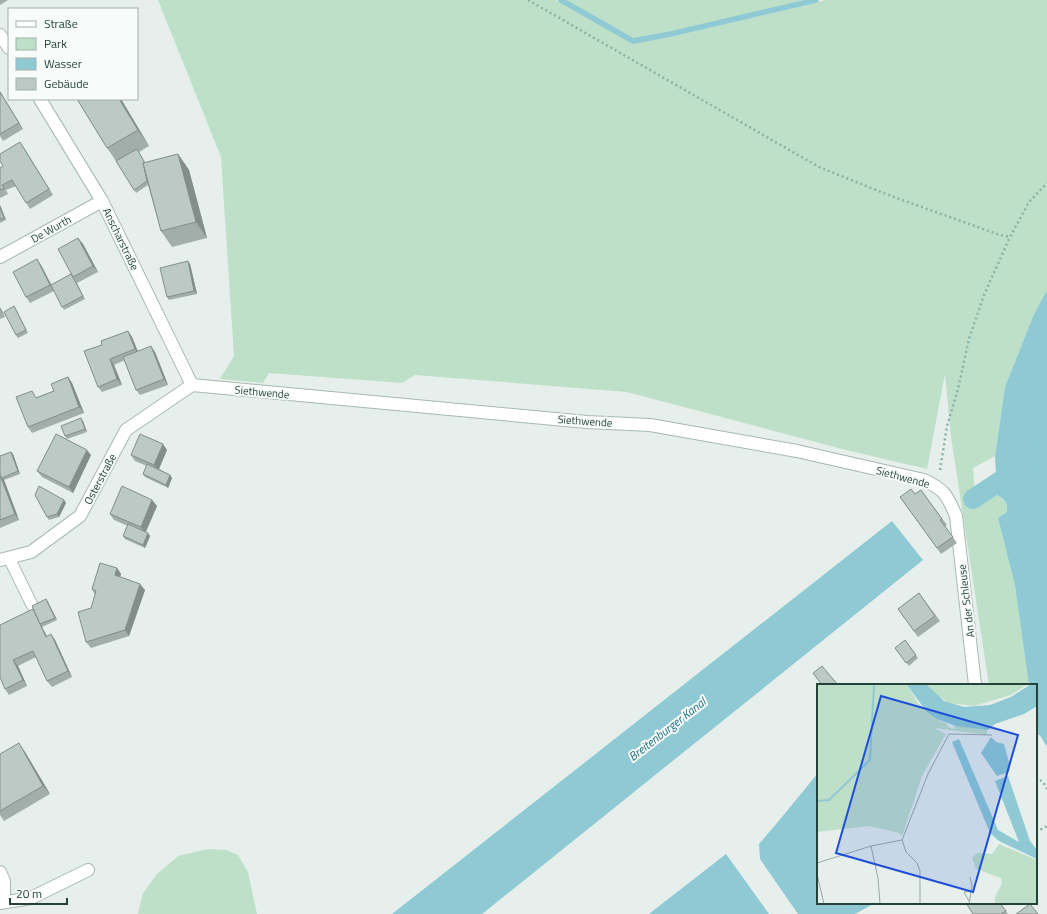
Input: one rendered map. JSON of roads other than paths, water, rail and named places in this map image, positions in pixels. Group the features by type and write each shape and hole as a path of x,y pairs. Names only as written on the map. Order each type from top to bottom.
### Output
{"street":[{"path":"0,35 8,47"},
{"name":"Anscharstraße","path":"41,100 102,201 192,385"},
{"name":"De Wurth","path":"0,257 102,201"},
{"name":"Siethwende","path":"192,385 588,422 650,425 797,451 924,480 938,487 948,498 956,516"},
{"name":"Osterstraße","path":"5,559 31,552 80,516 126,430 192,385"},
{"name":"An der Schleuse","path":"956,516 975,684"},
{"path":"0,872 4,881 2,903 30,898 88,870"}],"lane":[{"path":"5,559 32,605"}],"water":[{"path":"1047,290 1047,746 1041,736 1037,733 1037,684 1029,684 1015,586 998,518 1007,512 1007,506 1002,498 997,495 995,456 1005,387 1034,314"},
{"name":"Breitenburger Kanal","path":"892,521 923,560 482,914 392,914"},
{"path":"817,774 817,904 873,904 855,914 798,914 760,859 759,844"},
{"path":"726,854 769,914 649,914"}],"waterway":[{"path":"561,0 633,41 671,34 816,0"},
{"path":"973,499 1047,450"}]}
